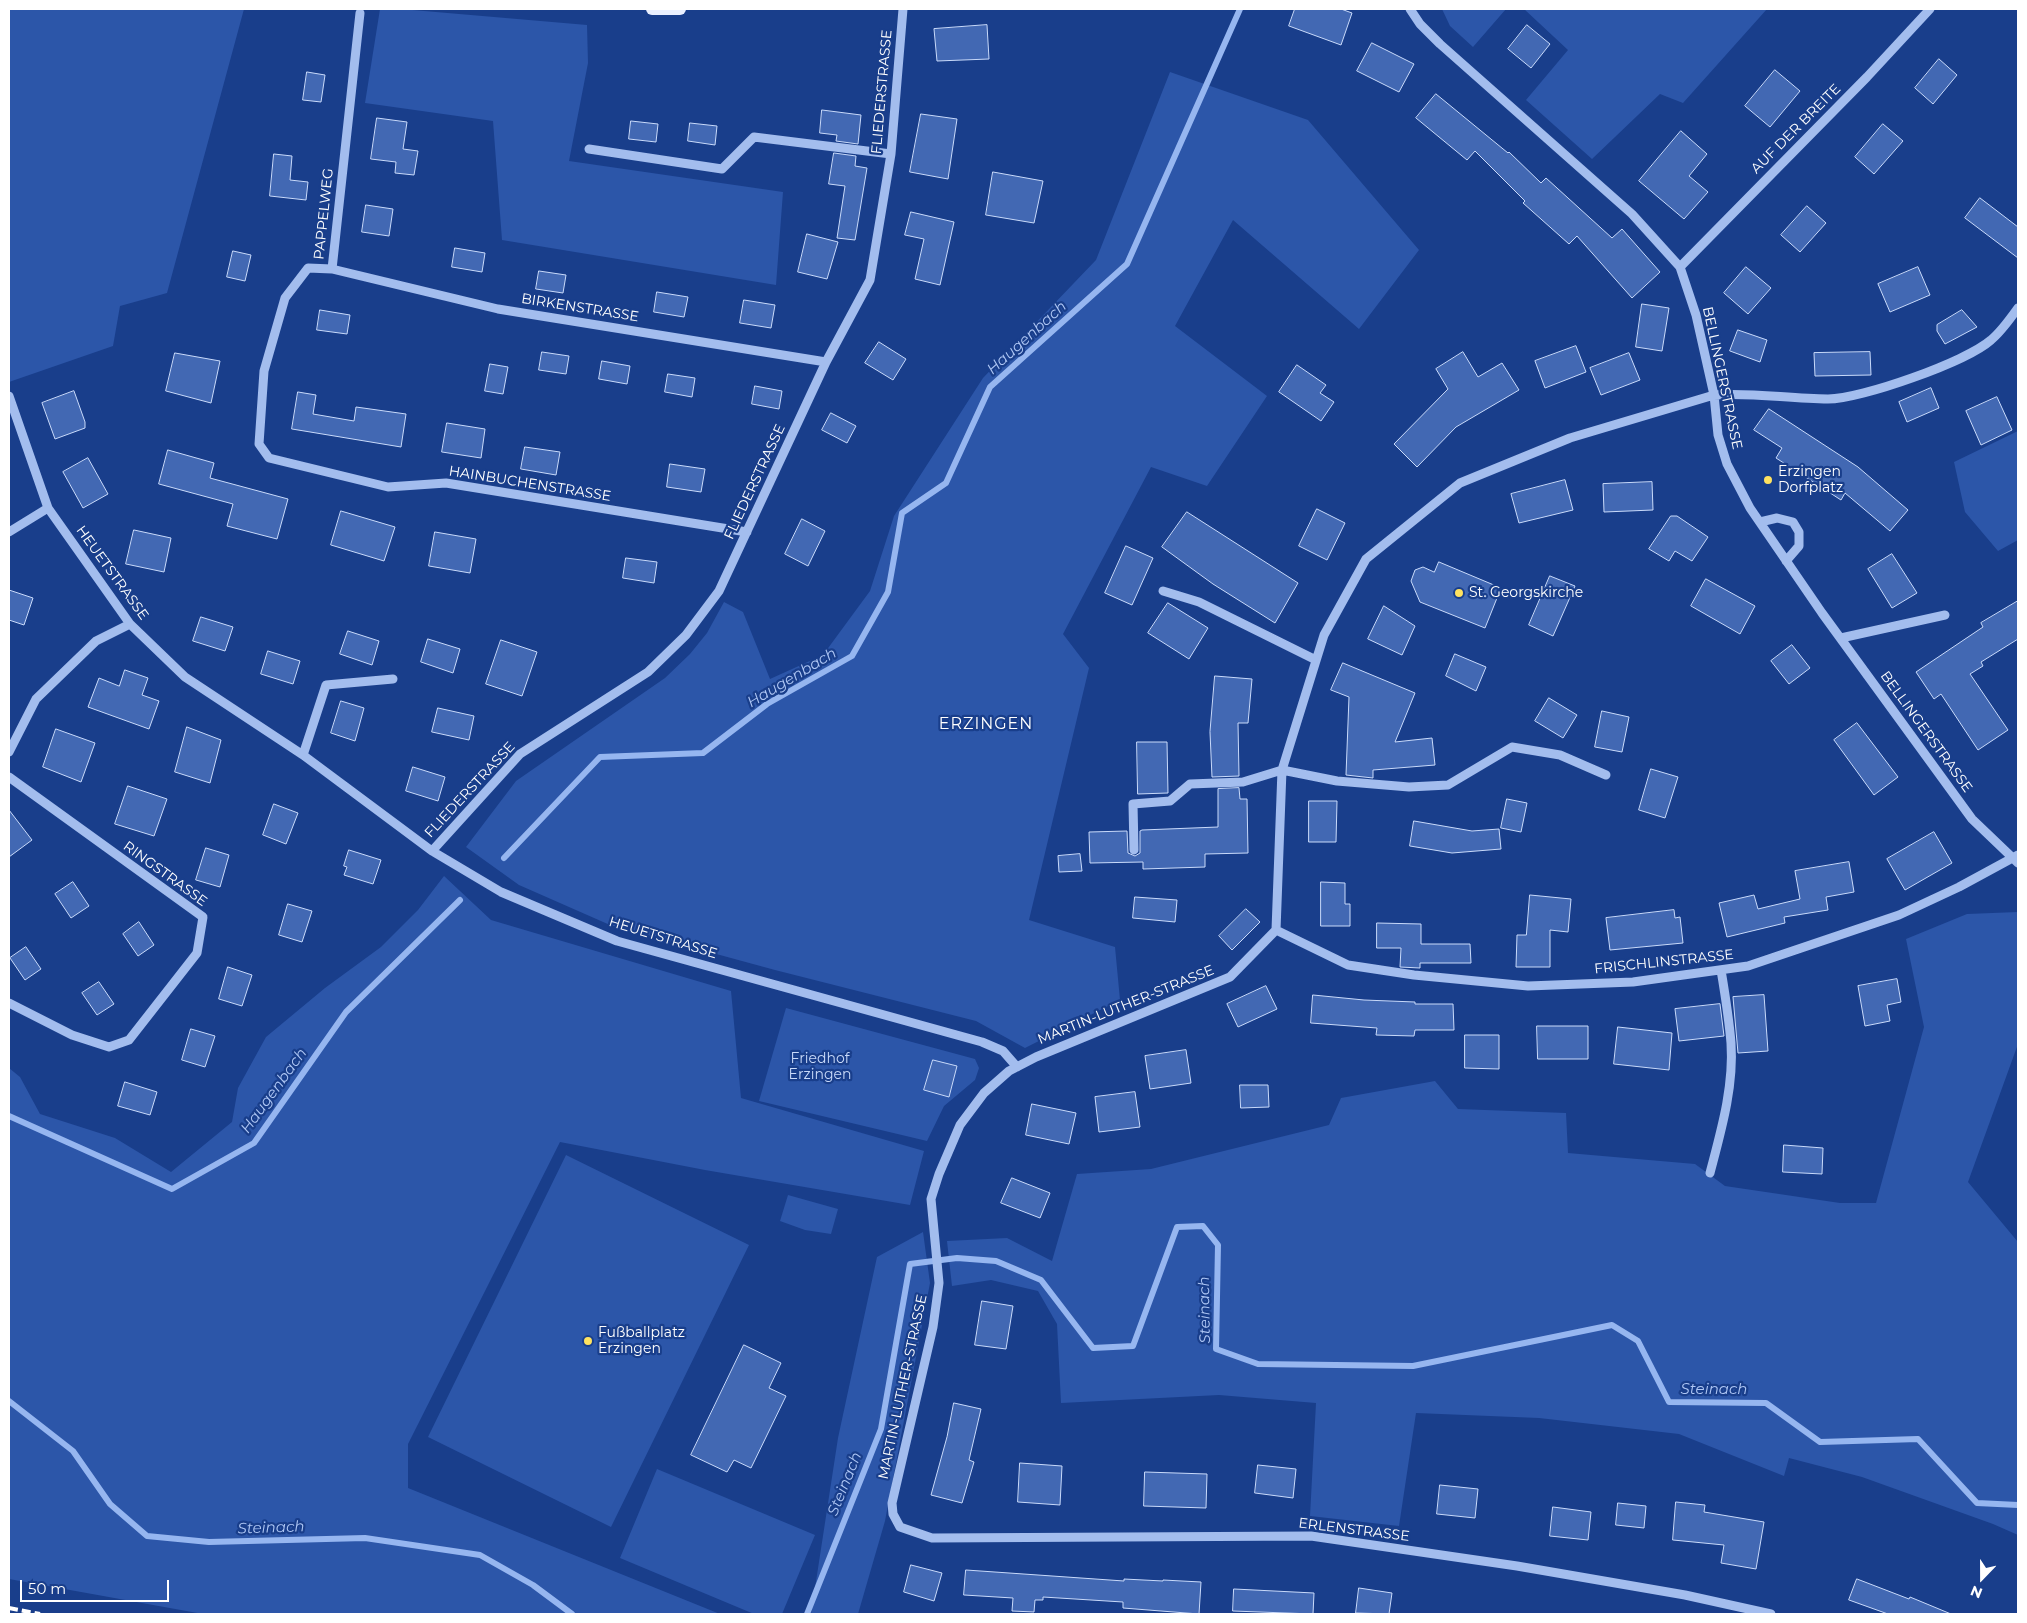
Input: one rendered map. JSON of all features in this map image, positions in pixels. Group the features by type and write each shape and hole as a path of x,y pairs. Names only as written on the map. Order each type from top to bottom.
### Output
{"main road":[{"path":"652,9 680,9"}],"street":[{"name":"FLIEDERSTRASSE","path":"432,851 520,754 648,672 686,635 720,591 826,362 870,280 891,154 903,9"},
{"name":"BELLINGERSTRASSE","path":"1410,9 1420,24 1440,44 1632,214 1680,267 1696,315 1714,395 1718,435 1727,464 1760,522 1786,561 1972,818 2016,859"},
{"name":"AUF DER BREITE","path":"1680,267 1867,77 1930,9"},
{"name":"PAPPELWEG","path":"259,444 264,371 285,298 308,268 332,269 360,13"},
{"path":"589,149 722,169 754,137 891,154"},
{"name":"BIRKENSTRASSE","path":"332,269 498,308 826,362"},
{"path":"1276,930 1282,770 1324,635 1366,559 1460,483 1570,438 1714,395 1736,393 1830,399 1871,391 1956,362 1992,340 2018,308"},
{"name":"HEUETSTRASSE","path":"9,396 48,508 130,624 185,677 303,755 432,851 500,892 616,941 982,1042 1004,1051 1017,1067"},
{"name":"HAINBUCHENSTRASSE","path":"259,444 269,458 388,487 446,483 747,532"},
{"path":"9,532 48,508"},
{"path":"1760,522 1777,518 1793,522 1799,532 1799,546 1786,561"},
{"path":"1163,592 1199,602 1316,660"},
{"path":"1841,638 1945,615"},
{"path":"9,752 36,699 96,641 130,624"},
{"path":"303,755 326,685 393,679"},
{"path":"1134,850 1133,804 1170,801 1190,784 1243,782 1282,770 1338,781 1409,787 1448,785 1512,747 1560,755 1606,775"},
{"name":"RINGSTRASSE","path":"9,777 203,917 197,953 129,1040 109,1047 72,1035 9,1003"},
{"name":"FRISCHLINSTRASSE","path":"1276,930 1348,965 1414,975 1528,986 1632,982 1748,966 1899,915 2016,859"},
{"name":"MARTIN-LUTHER-STRASSE","path":"900,1527 893,1514 892,1503 933,1327 939,1282 932,1199 939,1174 960,1125 984,1093 1009,1071 1036,1057 1230,977 1276,930"},
{"path":"1710,1173 1724,1120 1731,1044 1721,970"},
{"name":"ERLENSTRASSE","path":"900,1527 932,1538 1311,1536 1517,1566 1685,1595 1771,1614"}],"green space":[{"path":"9,9 244,9 167,293 120,306 113,346 9,382"},
{"path":"380,9 401,9 587,25 588,63 569,161 783,192 776,285 502,240 493,121 365,103"},
{"path":"1442,9 1506,9 1473,47 1450,26"},
{"path":"1524,9 1767,9 1683,103 1660,94 1592,159 1526,100 1568,50"},
{"path":"1170,72 1308,120 1419,250 1359,329 1233,220 1175,326 1267,396 1207,486 1151,467 1063,634 1089,668 1029,920 1115,947 1120,1000 1025,1048 976,1021 775,970 610,925 519,885 466,847 516,781 665,678 690,654 707,633 724,602 743,612 770,679 823,655 870,591 894,516 983,378 1096,260"},
{"path":"2018,431 2018,540 1998,551 1965,512 1954,462"},
{"path":"444,876 491,920 731,991 741,1098 924,1151 910,1205 705,1170 560,1142 408,1444 408,1488 720,1614 203,1614 9,1579 9,1068 20,1077 40,1114 115,1138 171,1172 232,1122 238,1088 266,1037 325,988 381,947 418,910"},
{"path":"2018,912 2018,1044 1968,1182 2018,1242 2018,1535 1993,1524 1862,1477 1789,1458 1784,1476 1679,1434 1539,1418 1416,1413 1399,1526 1310,1516 1316,1403 1219,1395 1061,1403 1057,1324 1038,1291 991,1280 952,1286 947,1241 1007,1238 1052,1261 1077,1174 1151,1169 1329,1125 1341,1098 1435,1081 1458,1109 1566,1113 1568,1153 1695,1164 1725,1186 1840,1203 1876,1203 1924,1027 1906,939 1967,914"},
{"name":"Friedhof Erzingen","path":"786,1008 975,1059 979,1068 975,1080 944,1106 927,1141 759,1101"},
{"name":"Fußballplatz Erzingen","path":"566,1155 749,1245 611,1527 428,1437"},
{"path":"788,1195 838,1209 831,1234 805,1230 780,1221"},
{"path":"923,1232 930,1283 885,1521 858,1614 811,1614 838,1438 877,1257"},
{"path":"657,1469 815,1535 782,1614 754,1614 620,1558"}],"building":[{"path":"1295,9 1341,9 1352,13 1341,45 1289,26"},
{"path":"987,25 989,59 937,61 934,29"},
{"path":"1527,25 1550,44 1531,68 1508,49"},
{"path":"1372,43 1414,64 1399,92 1357,71"},
{"path":"1939,59 1957,75 1933,104 1915,88"},
{"path":"1775,70 1800,91 1770,127 1745,106"},
{"path":"307,72 325,75 321,102 303,100"},
{"path":"1436,94 1509,152 1541,183 1546,178 1612,238 1622,229 1660,272 1632,298 1577,236 1569,244 1523,203 1525,201 1475,151 1467,160 1416,118"},
{"path":"822,110 861,115 858,144 836,141 837,135 820,133"},
{"path":"921,114 957,119 948,179 910,172"},
{"path":"377,118 407,122 403,149 418,151 414,175 395,173 396,162 371,159"},
{"path":"631,121 658,124 656,142 629,139"},
{"path":"690,123 717,126 715,145 688,141"},
{"path":"1883,124 1903,141 1874,174 1855,157"},
{"path":"1681,131 1707,154 1689,176 1708,192 1684,219 1639,181"},
{"path":"834,153 856,156 855,166 867,168 855,240 837,238 845,186 829,184"},
{"path":"274,154 292,156 290,180 308,182 306,200 270,196"},
{"path":"993,172 1043,181 1034,223 986,215"},
{"path":"1980,198 2018,227 2018,258 1965,218"},
{"path":"366,205 393,209 389,236 362,232"},
{"path":"1807,206 1826,223 1800,252 1781,235"},
{"path":"911,212 954,222 940,285 915,279 924,239 905,235"},
{"path":"807,234 838,242 827,279 798,272"},
{"path":"455,248 485,253 482,272 452,267"},
{"path":"233,251 251,255 245,281 227,277"},
{"path":"1746,267 1771,288 1748,314 1724,293"},
{"path":"1918,267 1930,295 1890,312 1878,284"},
{"path":"539,271 566,275 563,293 536,289"},
{"path":"657,292 688,297 684,317 654,312"},
{"path":"744,300 775,305 771,328 740,323"},
{"path":"1642,304 1669,308 1662,351 1636,347"},
{"path":"320,310 350,315 347,334 317,330"},
{"path":"1962,310 1977,327 1945,344 1937,331 1937,325"},
{"path":"1738,330 1767,340 1760,362 1730,351"},
{"path":"879,342 906,359 893,380 865,363"},
{"path":"1576,346 1586,372 1545,388 1535,361"},
{"path":"542,352 569,356 566,374 539,370"},
{"path":"1463,352 1478,377 1502,363 1519,390 1456,427 1417,467 1394,444 1448,389 1436,369"},
{"path":"1870,352 1871,375 1815,376 1814,353"},
{"path":"175,353 220,361 211,403 166,391"},
{"path":"1629,353 1640,380 1601,395 1590,368"},
{"path":"602,361 630,366 627,384 599,379"},
{"path":"490,364 508,367 503,394 485,391"},
{"path":"1297,365 1326,385 1320,393 1334,402 1321,421 1279,392"},
{"path":"668,374 695,378 692,397 665,392"},
{"path":"755,386 782,391 779,409 752,404"},
{"path":"1931,388 1939,408 1907,422 1899,402"},
{"path":"74,391 85,422 85,428 55,439 42,403"},
{"path":"298,392 316,395 313,414 354,421 356,407 406,414 401,447 292,429"},
{"path":"1997,397 2012,430 1981,445 1966,411"},
{"path":"1769,409 1858,467 1908,510 1890,531 1845,493 1841,500 1776,458 1782,448 1754,430"},
{"path":"831,413 856,426 847,443 822,430"},
{"path":"447,423 485,429 481,458 442,452"},
{"path":"525,447 560,452 556,475 521,469"},
{"path":"168,450 214,463 210,478 288,499 277,539 227,526 233,504 159,484"},
{"path":"88,458 108,494 83,508 63,472"},
{"path":"670,464 705,469 701,492 667,487"},
{"path":"1565,480 1573,510 1519,523 1511,494"},
{"path":"1652,482 1653,510 1604,512 1603,484"},
{"path":"1317,509 1345,523 1327,560 1299,546"},
{"path":"341,511 395,527 384,561 331,545"},
{"path":"1187,512 1298,583 1275,623 1213,584 1162,547"},
{"path":"1671,516 1677,516 1708,537 1692,561 1675,551 1669,561 1649,549"},
{"path":"802,519 825,531 808,566 785,554"},
{"path":"134,530 171,538 164,572 126,564"},
{"path":"435,532 476,539 470,573 429,566"},
{"path":"1126,546 1153,558 1132,605 1105,593"},
{"path":"1892,554 1917,593 1892,608 1868,569"},
{"path":"626,558 657,562 654,583 623,578"},
{"name":"St. Georgskirche","path":"1439,562 1501,588 1485,628 1420,602 1411,581 1415,570 1423,567 1434,572"},
{"path":"1550,576 1575,586 1553,636 1529,625"},
{"path":"1706,579 1755,606 1740,634 1691,606"},
{"path":"9,590 33,598 24,625 9,620"},
{"path":"2018,601 2018,639 1981,662 1983,666 1970,674 2008,730 1978,750 1941,694 1934,699 1916,672 1983,627 1981,623"},
{"path":"1168,603 1208,628 1189,659 1148,633"},
{"path":"1384,606 1415,626 1402,655 1368,639"},
{"path":"201,617 233,627 225,651 193,641"},
{"path":"348,631 379,641 372,665 340,654"},
{"path":"428,639 460,649 453,673 421,662"},
{"path":"501,640 537,652 522,696 486,684"},
{"path":"1792,645 1810,668 1789,684 1771,661"},
{"path":"268,651 300,661 293,684 261,674"},
{"path":"1455,654 1486,667 1476,691 1446,676"},
{"path":"1343,663 1415,693 1395,742 1432,738 1435,765 1373,770 1373,778 1346,775 1349,697 1331,690"},
{"path":"125,670 148,678 142,695 159,701 149,729 88,707 99,678 119,686"},
{"path":"1215,676 1252,679 1248,723 1238,723 1239,776 1212,777 1210,732"},
{"path":"1549,698 1577,715 1563,738 1535,721"},
{"path":"341,701 364,708 355,741 331,733"},
{"path":"438,708 474,716 469,740 432,732"},
{"path":"1602,711 1629,717 1622,752 1595,747"},
{"path":"1857,723 1898,777 1874,795 1834,740"},
{"path":"187,727 221,740 210,783 175,772"},
{"path":"56,729 95,743 81,782 43,767"},
{"path":"1137,742 1167,742 1168,793 1138,794"},
{"path":"413,767 445,777 438,801 406,791"},
{"path":"1651,769 1678,777 1665,818 1639,810"},
{"path":"128,786 167,799 154,836 115,824"},
{"path":"1239,788 1240,799 1247,799 1248,853 1205,854 1205,867 1143,869 1143,862 1090,863 1089,832 1127,831 1128,853 1135,856 1140,853 1140,831 1142,830 1218,827 1218,789"},
{"path":"1507,799 1527,803 1521,832 1501,828"},
{"path":"1309,801 1337,801 1336,842 1309,842"},
{"path":"274,804 298,813 286,844 263,835"},
{"path":"9,810 32,840 9,857"},
{"path":"1414,821 1472,831 1499,829 1501,849 1452,853 1410,846"},
{"path":"1934,832 1952,863 1905,890 1887,859"},
{"path":"206,848 229,855 220,887 196,880"},
{"path":"349,850 381,860 373,884 344,875 347,867 344,866"},
{"path":"1080,854 1082,871 1059,872 1058,856"},
{"path":"1849,862 1854,892 1826,897 1828,910 1784,917 1785,923 1727,937 1719,903 1754,895 1758,909 1800,899 1795,871"},
{"path":"73,882 89,906 71,918 55,894"},
{"path":"1321,882 1345,883 1345,904 1350,904 1350,926 1321,926"},
{"path":"1530,895 1571,899 1568,932 1550,930 1550,967 1516,967 1517,935 1526,935"},
{"path":"1135,897 1177,900 1175,922 1133,918"},
{"path":"288,904 312,911 302,942 279,935"},
{"path":"1246,909 1260,922 1232,950 1219,936"},
{"path":"1674,910 1675,918 1680,917 1683,943 1610,950 1606,918"},
{"path":"139,922 154,945 138,956 123,934"},
{"path":"1377,923 1421,924 1421,944 1470,944 1471,963 1420,963 1420,968 1400,967 1401,948 1377,948"},
{"path":"26,947 41,969 25,980 10,958"},
{"path":"228,967 252,975 242,1006 219,999"},
{"path":"1897,979 1901,1002 1887,1005 1890,1021 1865,1026 1858,986"},
{"path":"99,982 114,1004 97,1015 82,993"},
{"path":"1266,986 1277,1009 1238,1027 1227,1004"},
{"path":"1313,995 1415,1002 1415,1004 1453,1004 1454,1030 1415,1030 1414,1036 1376,1035 1377,1028 1311,1023"},
{"path":"1764,995 1768,1051 1738,1053 1733,997"},
{"path":"1720,1004 1724,1036 1679,1041 1675,1009"},
{"path":"1537,1026 1588,1026 1588,1059 1538,1059"},
{"path":"1618,1027 1672,1033 1669,1070 1614,1064"},
{"path":"191,1029 215,1036 205,1067 182,1060"},
{"path":"1465,1035 1499,1035 1499,1069 1465,1068"},
{"path":"1186,1050 1191,1083 1150,1089 1145,1056"},
{"path":"933,1060 957,1066 949,1097 924,1090"},
{"path":"125,1082 157,1092 150,1115 118,1106"},
{"path":"1240,1085 1268,1085 1269,1107 1241,1108"},
{"path":"1135,1092 1140,1127 1099,1132 1095,1097"},
{"path":"1032,1104 1076,1113 1069,1144 1026,1135"},
{"path":"1784,1145 1823,1148 1822,1174 1783,1172"},
{"path":"1012,1178 1050,1193 1040,1218 1001,1203"},
{"path":"982,1301 1013,1306 1006,1349 975,1345"},
{"path":"744,1345 781,1363 769,1388 786,1396 751,1468 734,1460 727,1472 691,1455"},
{"path":"954,1403 981,1409 969,1460 974,1462 962,1503 931,1495"},
{"path":"1020,1463 1062,1466 1060,1505 1018,1502"},
{"path":"1258,1465 1296,1469 1293,1498 1255,1493"},
{"path":"1145,1472 1207,1474 1206,1508 1144,1506"},
{"path":"1440,1485 1478,1489 1475,1518 1437,1514"},
{"path":"1676,1502 1705,1505 1704,1512 1764,1522 1756,1569 1721,1563 1724,1545 1673,1540"},
{"path":"1618,1503 1646,1506 1644,1528 1616,1525"},
{"path":"1553,1507 1591,1512 1588,1540 1550,1536"},
{"path":"911,1565 942,1573 934,1601 904,1592"},
{"path":"966,1570 1124,1581 1124,1579 1201,1582 1199,1614 1123,1608 1123,1602 1043,1597 1043,1600 1035,1600 1034,1612 1012,1611 1013,1598 964,1595"},
{"path":"1857,1579 1909,1599 1910,1597 1951,1614 1888,1614 1849,1600"},
{"path":"1359,1588 1392,1593 1389,1614 1356,1613"},
{"path":"1234,1589 1314,1593 1313,1614 1233,1611"}],"waterway":[{"name":"Haugenbach","path":"504,858 600,757 703,753 767,704 852,656 888,592 902,513 946,483 990,387 1127,264 1240,9"},
{"name":"Haugenbach","path":"9,1116 172,1189 254,1143 346,1012 460,900"},
{"name":"Steinach","path":"807,1614 881,1429 910,1264 957,1258 996,1261 1041,1280 1093,1348 1133,1346 1177,1227 1203,1226 1218,1245 1216,1349 1258,1364 1413,1366 1612,1325 1638,1341 1669,1402 1766,1403 1820,1442 1918,1439 1977,1503 2018,1505"},
{"name":"Steinach","path":"9,1401 73,1451 110,1504 147,1536 209,1542 365,1538 480,1555 533,1585 572,1614"}],"railway":[{"path":"9,1608 40,1614"}],"place":[{"name":"Erzingen Dorfplatz","path":"1768,480"},
{"name":"St. Georgskirche","path":"1459,593"},
{"name":"Fußballplatz Erzingen","path":"588,1341"}],"district":[{"name":"ERZINGEN","path":"986,724"}]}
